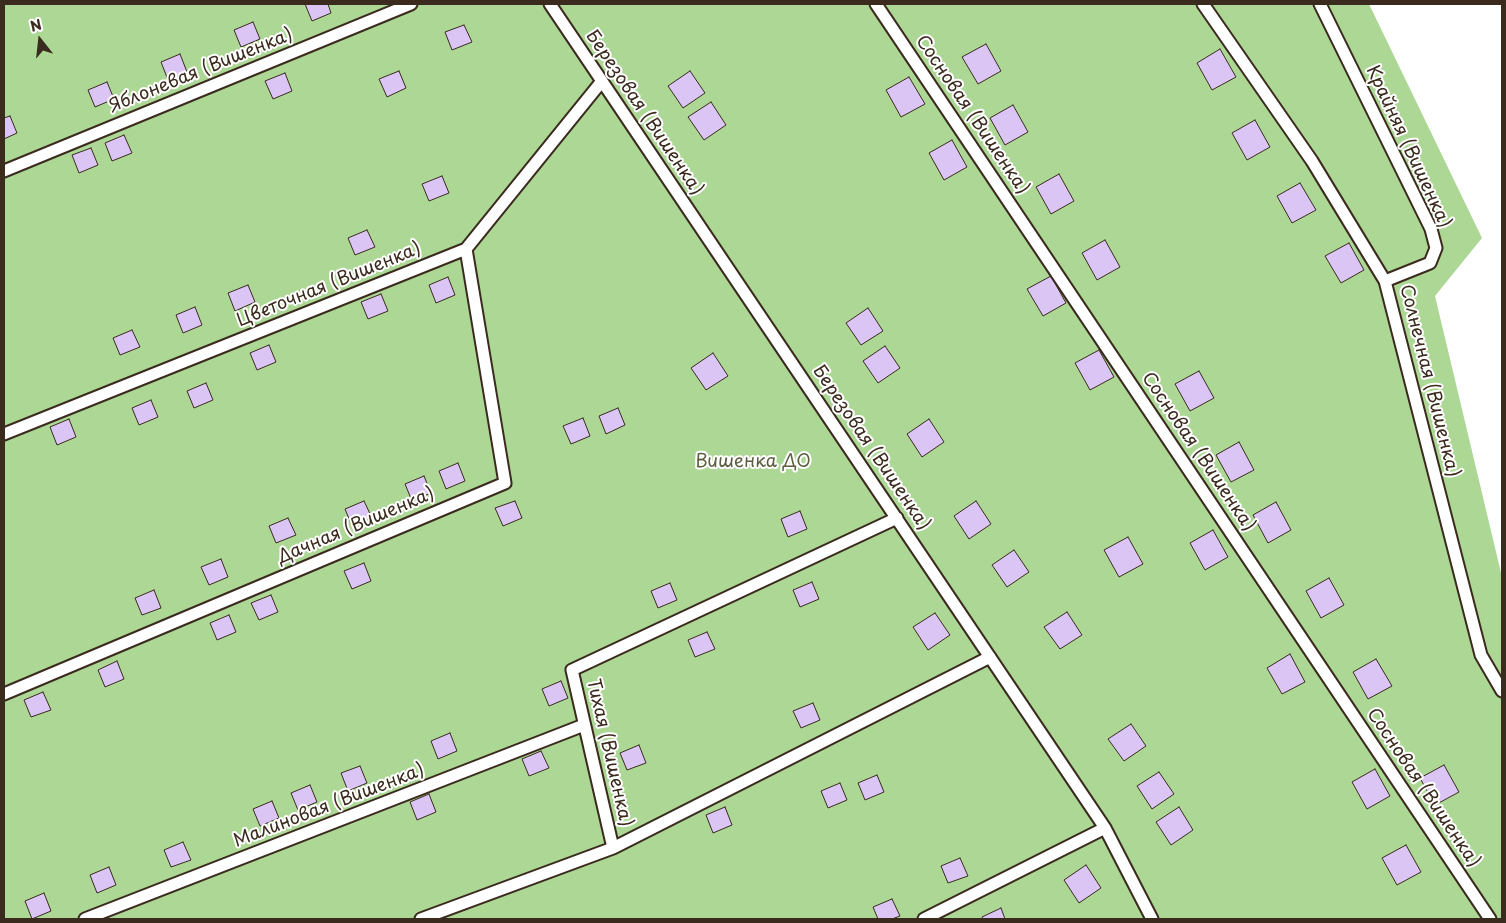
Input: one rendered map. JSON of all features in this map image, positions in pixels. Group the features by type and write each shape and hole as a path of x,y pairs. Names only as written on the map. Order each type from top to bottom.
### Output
{"lane":[{"name":"Яблоневая (Вишенка)","path":"4,171 411,4"},
{"name":"Березовая (Вишенка)","path":"550,4 1105,828 1152,919"},
{"name":"Сосновая (Вишенка)","path":"876,4 1490,919"},
{"name":"Солнечная (Вишенка)","path":"1203,4 1312,161 1385,281 1481,655 1502,691"},
{"name":"Крайняя (Вишенка)","path":"1320,4 1431,229 1436,248 1430,263 1385,281"},
{"name":"Цветочная (Вишенка)","path":"4,434 466,249 602,81"},
{"name":"Дачная (Вишенка)","path":"4,694 505,483 466,249"},
{"name":"Тихая (Вишенка)","path":"421,919 613,848 572,670 897,518"},
{"path":"613,848 990,657"},
{"name":"Малиновая (Вишенка)","path":"85,919 584,725"},
{"path":"924,919 1105,828"}],"green space":[{"name":"Вишенка ДО","path":"4,4 1369,4 1482,238 1435,296 1502,577 1502,919 4,919"}],"building":[{"path":"305,4 328,4 331,13 312,21"},
{"path":"253,22 260,39 241,47 234,30"},
{"path":"464,25 472,42 452,50 445,32"},
{"path":"986,44 1001,71 978,84 962,57"},
{"path":"1220,49 1236,77 1212,90 1197,63"},
{"path":"180,54 187,72 168,80 161,62"},
{"path":"399,71 406,88 387,97 379,79"},
{"path":"690,71 705,93 683,108 668,86"},
{"path":"285,73 292,91 273,99 265,81"},
{"path":"909,77 925,104 901,117 886,90"},
{"path":"107,82 114,99 95,107 88,90"},
{"path":"711,102 726,125 704,140 688,117"},
{"path":"1013,105 1028,132 1005,145 990,118"},
{"path":"10,116 17,133 4,139 4,118"},
{"path":"1255,120 1270,147 1247,160 1232,133"},
{"path":"124,135 132,153 112,161 105,143"},
{"path":"952,140 967,167 944,180 929,153"},
{"path":"91,148 98,165 79,173 72,155"},
{"path":"1059,174 1074,201 1051,214 1036,187"},
{"path":"442,176 449,193 429,201 422,184"},
{"path":"1300,183 1316,210 1292,223 1277,196"},
{"path":"367,230 375,247 355,255 348,238"},
{"path":"1105,240 1120,267 1097,280 1082,253"},
{"path":"1349,243 1364,270 1341,283 1325,256"},
{"path":"1051,276 1066,303 1043,316 1027,289"},
{"path":"448,277 455,295 436,303 429,285"},
{"path":"248,285 255,302 235,311 228,293"},
{"path":"381,294 388,311 368,319 361,302"},
{"path":"195,307 202,325 183,333 176,315"},
{"path":"868,308 883,331 861,345 846,323"},
{"path":"132,330 140,347 120,355 113,338"},
{"path":"269,345 276,362 257,370 250,353"},
{"path":"885,346 900,368 878,383 863,361"},
{"path":"1099,350 1114,377 1090,390 1075,363"},
{"path":"713,353 728,376 706,390 691,368"},
{"path":"1199,371 1214,398 1190,411 1175,384"},
{"path":"206,383 213,400 194,408 187,391"},
{"path":"151,400 158,417 139,425 132,408"},
{"path":"618,408 625,425 606,434 599,416"},
{"path":"583,418 590,436 571,444 563,426"},
{"path":"69,419 76,437 57,445 50,427"},
{"path":"929,419 944,442 922,457 907,434"},
{"path":"1239,442 1254,470 1231,482 1216,455"},
{"path":"458,463 465,481 446,489 439,471"},
{"path":"424,476 431,493 412,501 405,484"},
{"path":"364,501 372,518 352,526 345,509"},
{"path":"515,501 522,518 503,526 495,508"},
{"path":"976,501 991,524 969,539 954,516"},
{"path":"1276,502 1291,530 1268,543 1253,515"},
{"path":"800,511 807,529 788,537 781,519"},
{"path":"288,518 296,535 276,543 269,526"},
{"path":"1213,530 1228,557 1205,570 1190,543"},
{"path":"1128,537 1143,564 1119,577 1104,550"},
{"path":"1014,550 1029,572 1007,587 992,565"},
{"path":"221,559 228,577 209,585 201,567"},
{"path":"364,563 371,581 352,589 344,571"},
{"path":"1329,578 1344,605 1321,618 1306,591"},
{"path":"812,582 819,599 800,607 793,590"},
{"path":"670,583 677,600 658,608 651,591"},
{"path":"154,590 161,608 142,615 135,598"},
{"path":"271,595 278,612 259,620 251,603"},
{"path":"1067,612 1082,635 1060,649 1044,627"},
{"path":"935,613 950,635 928,650 913,627"},
{"path":"229,615 236,632 217,640 210,623"},
{"path":"707,632 715,649 695,657 688,640"},
{"path":"1290,654 1305,682 1282,694 1267,668"},
{"path":"1376,659 1392,686 1368,699 1353,672"},
{"path":"117,661 124,679 105,687 98,670"},
{"path":"561,681 568,698 549,706 542,689"},
{"path":"43,692 51,710 31,717 24,700"},
{"path":"813,703 820,720 801,728 793,711"},
{"path":"1131,724 1146,746 1124,761 1108,739"},
{"path":"450,733 457,751 438,759 431,741"},
{"path":"639,745 646,763 627,770 620,753"},
{"path":"541,751 549,768 529,776 522,759"},
{"path":"1444,765 1459,792 1435,805 1420,778"},
{"path":"360,766 367,783 348,791 341,773"},
{"path":"1375,769 1390,796 1367,809 1352,782"},
{"path":"1159,772 1174,794 1152,809 1137,786"},
{"path":"877,775 884,792 865,800 858,783"},
{"path":"840,783 847,800 828,808 821,791"},
{"path":"310,785 317,802 298,810 291,793"},
{"path":"429,794 436,812 417,820 410,802"},
{"path":"272,801 279,818 260,826 253,809"},
{"path":"725,807 732,825 713,833 706,815"},
{"path":"1179,807 1193,830 1171,845 1156,822"},
{"path":"183,842 191,860 171,867 164,850"},
{"path":"1406,845 1421,872 1397,885 1382,858"},
{"path":"960,858 968,876 948,883 941,866"},
{"path":"1086,865 1101,888 1079,903 1064,880"},
{"path":"109,867 116,885 97,893 90,875"},
{"path":"44,893 51,911 32,919 25,901"},
{"path":"892,899 900,916 892,919 878,919 873,907"},
{"path":"1001,908 1005,919 983,919 982,917"}]}
